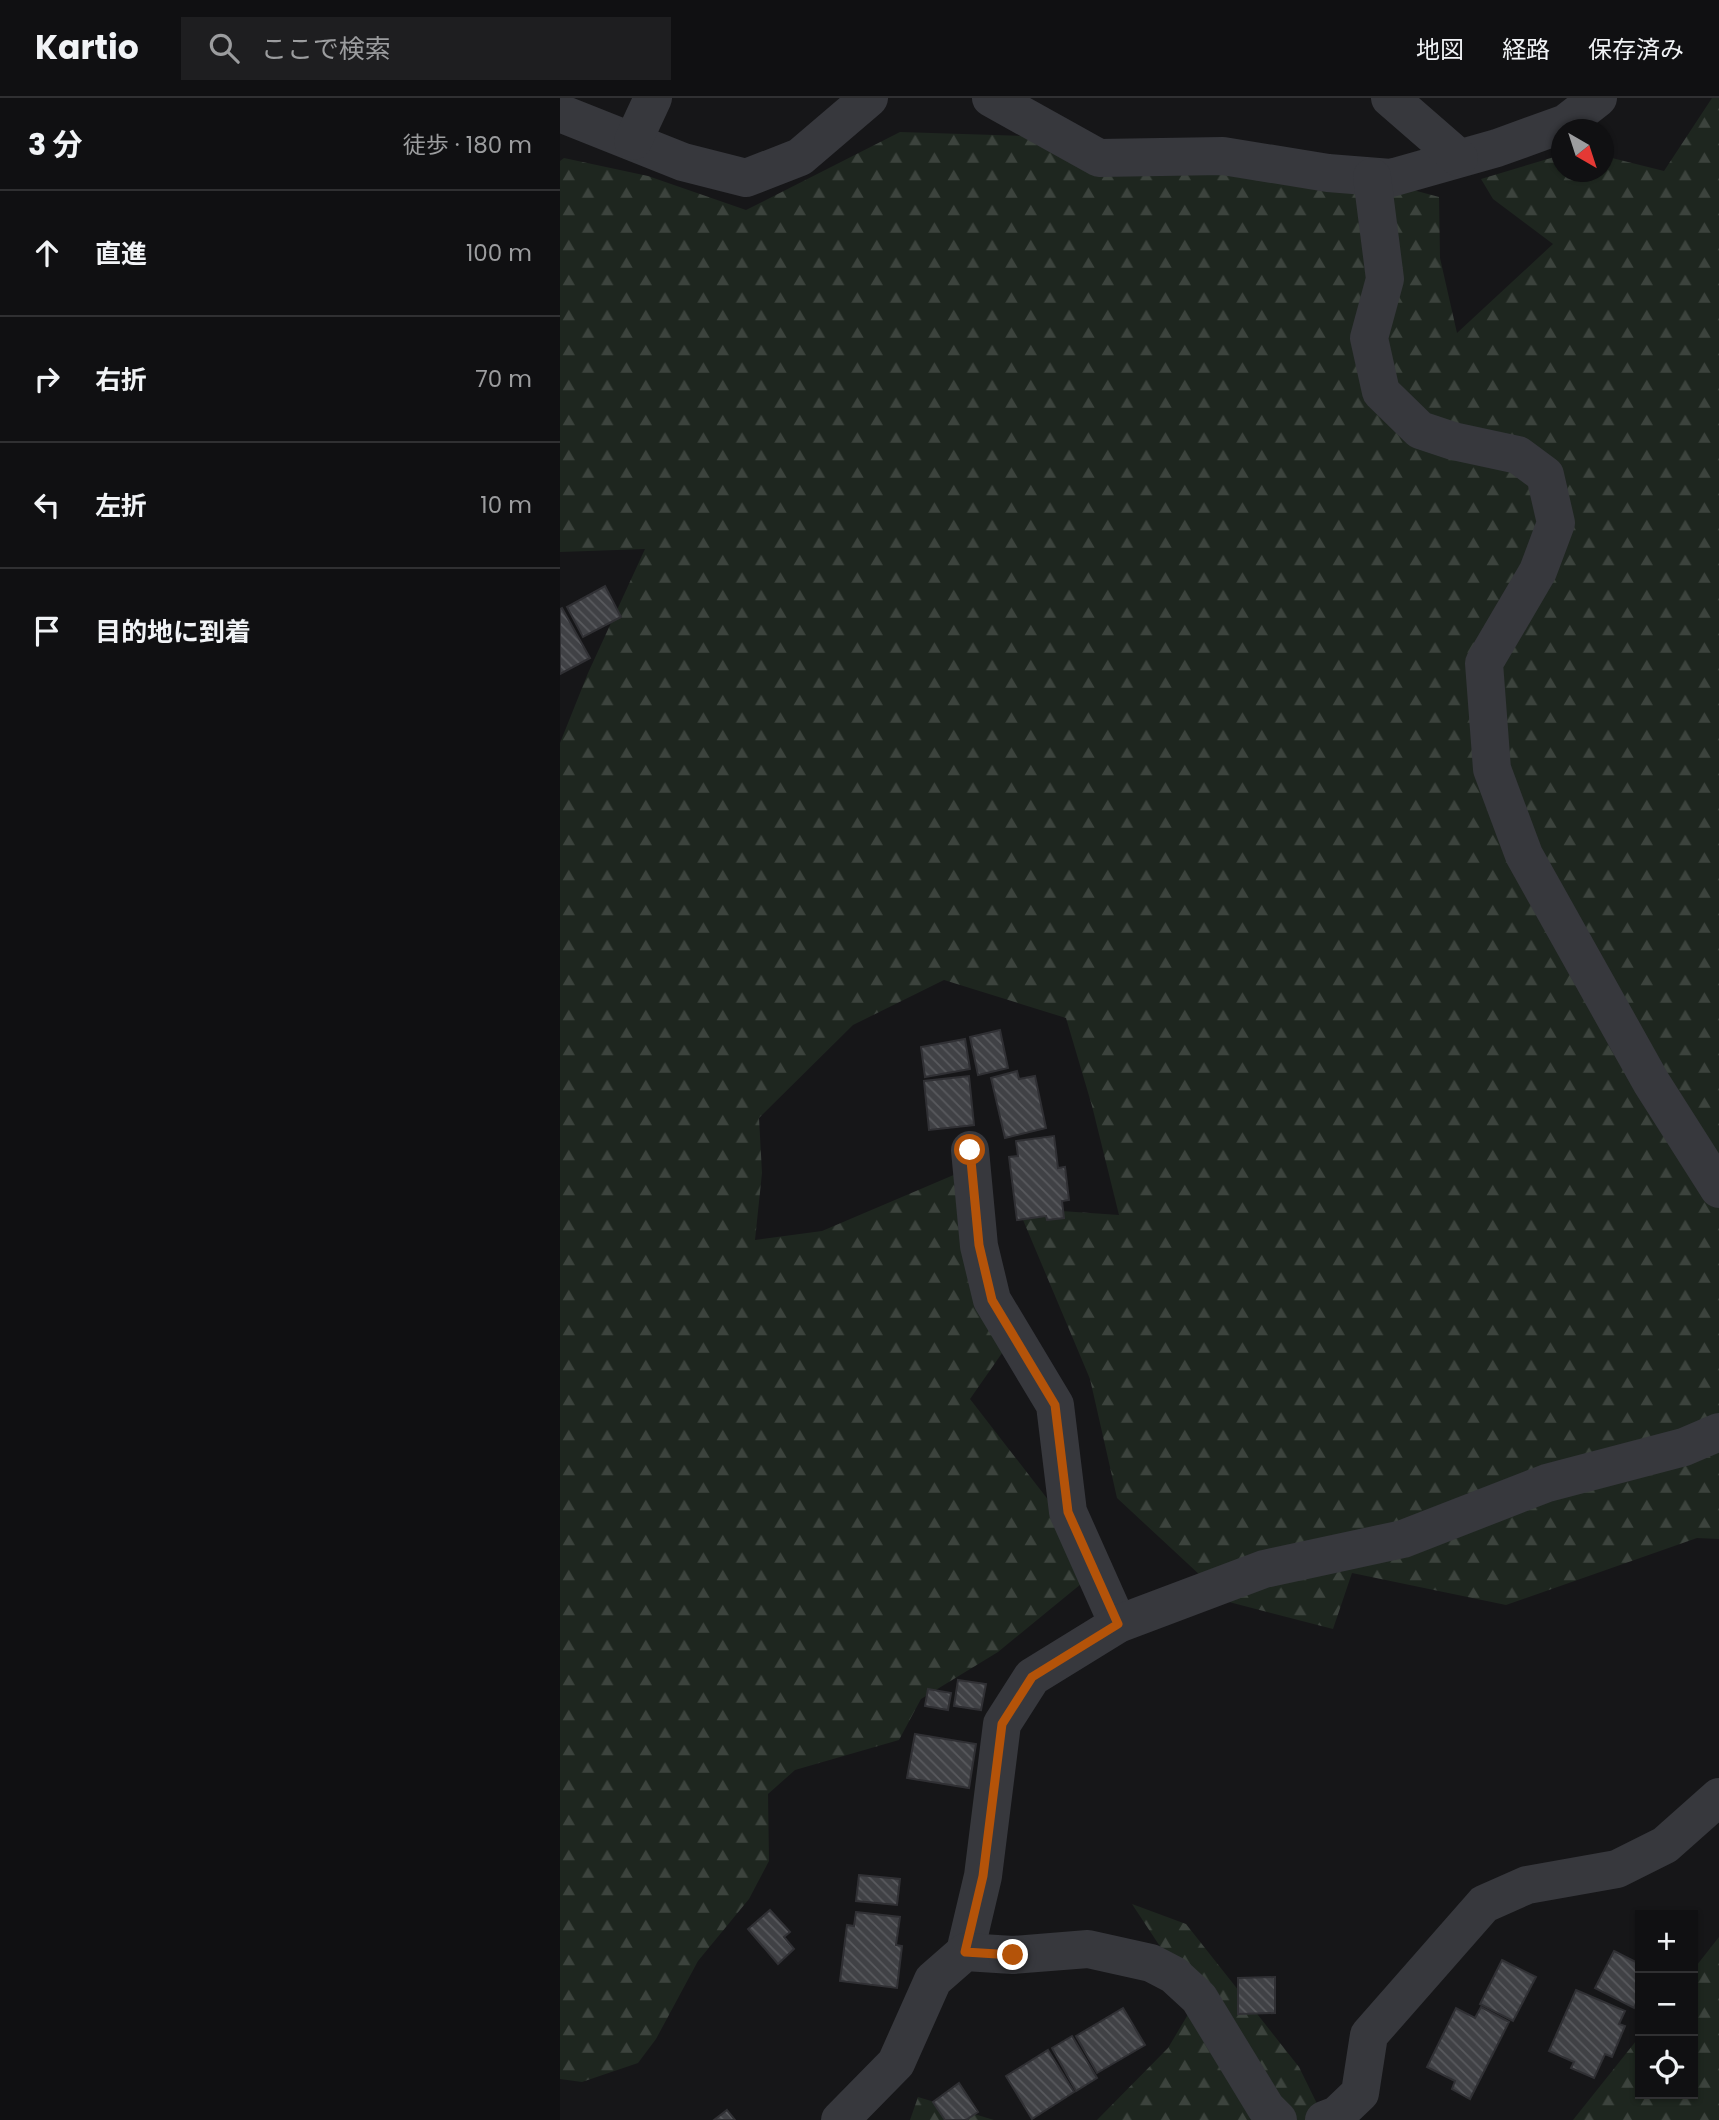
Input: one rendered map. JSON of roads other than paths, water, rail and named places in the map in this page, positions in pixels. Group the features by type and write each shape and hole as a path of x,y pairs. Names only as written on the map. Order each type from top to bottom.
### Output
{"street":[{"path":"622,136 653,98"},
{"path":"560,113 683,162 746,178 800,157 869,98"},
{"path":"991,98 1099,158 1223,156 1328,173 1391,178 1497,148 1566,123 1598,98"},
{"path":"1390,98 1459,158"},
{"path":"1372,177 1385,279 1369,338 1381,392 1420,430 1453,441 1518,455 1545,475 1556,523 1538,571 1485,663 1492,769 1524,855 1651,1082 1719,1189"},
{"path":"970,1150 979,1245 992,1300 1055,1405 1068,1512 1118,1624"},
{"path":"840,2120 896,2063 933,1980 965,1952 983,1876 1002,1724 1032,1677 1118,1624 1264,1569 1403,1539 1547,1483 1684,1447 1719,1432"},
{"path":"1324,2120 1337,2115 1360,2093 1369,2035 1484,1904 1527,1885 1617,1869 1665,1845 1719,1797"},
{"path":"965,1952 1013,1955 1088,1949 1152,1963 1174,1975 1199,1998 1266,2108 1278,2120"}]}
